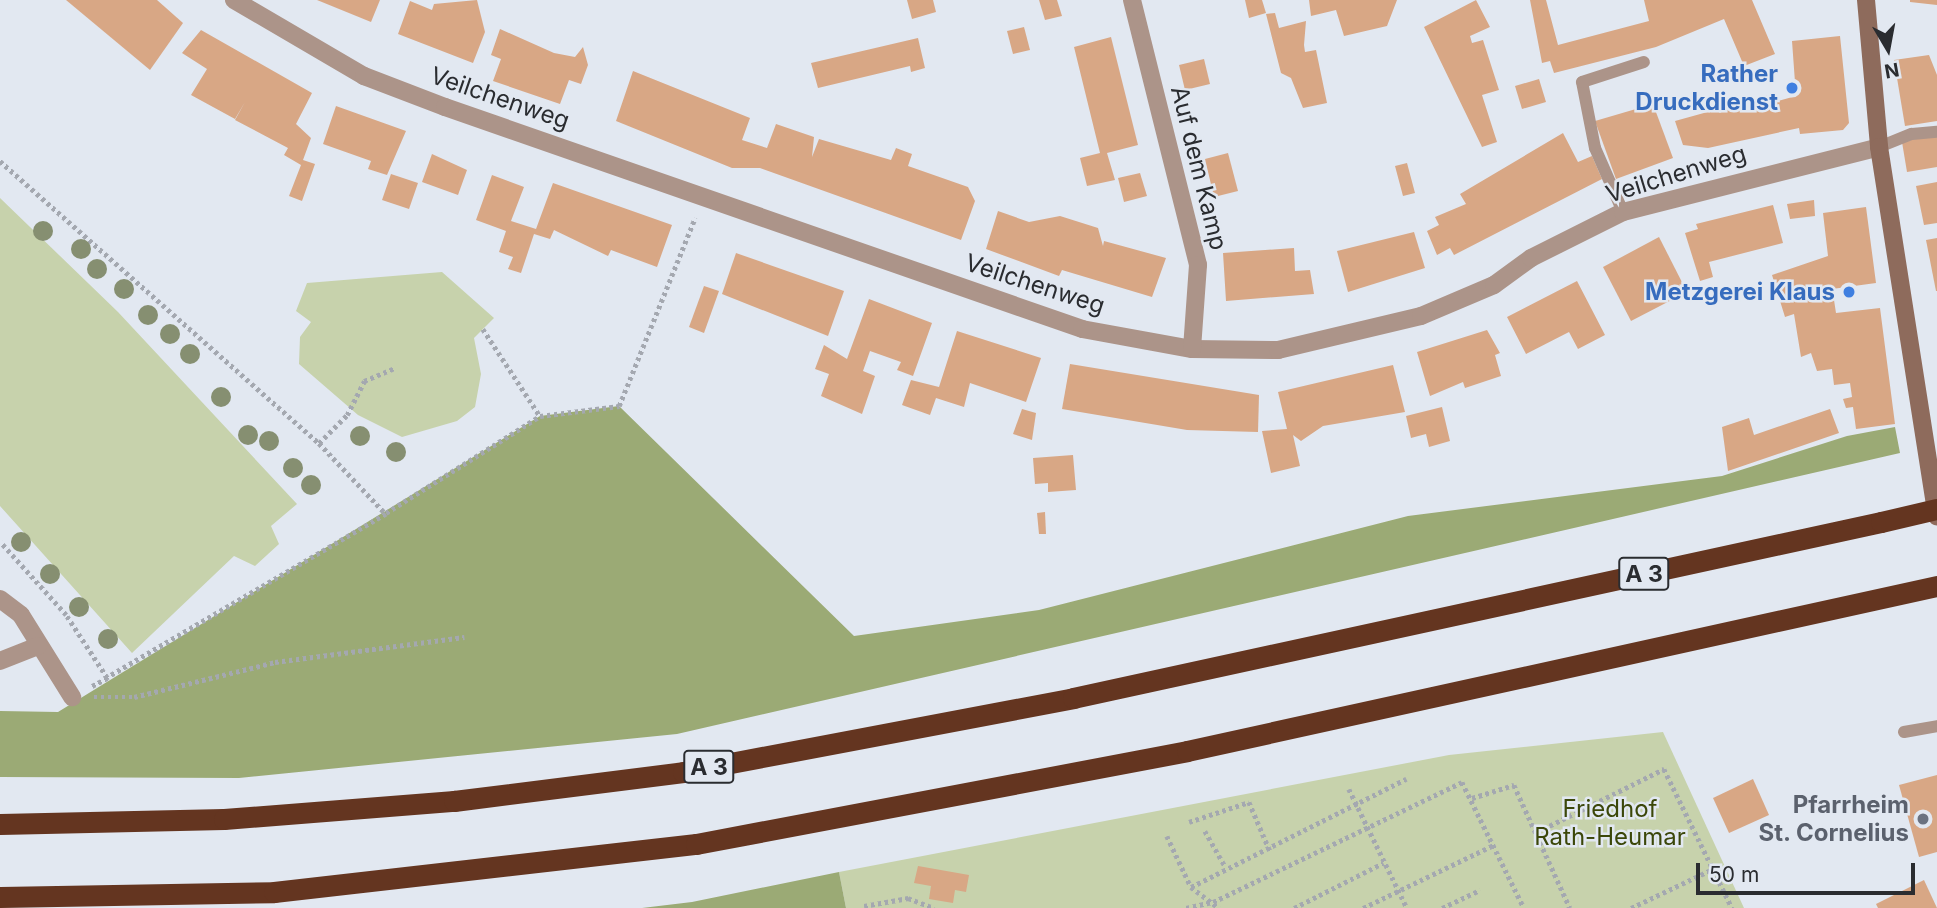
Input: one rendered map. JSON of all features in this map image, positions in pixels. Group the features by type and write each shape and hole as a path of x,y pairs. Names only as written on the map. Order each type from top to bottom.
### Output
{"highway":[{"name":"A 3","path":"0,824 224,819 454,801 683,772 1073,698 1937,509"},
{"path":"0,897 274,892 696,844 1187,751 1937,586"}],"main road":[{"path":"1866,0 1879,147 1937,516"}],"street":[{"name":"Veilchenweg","path":"234,0 364,76 1082,329 1192,349 1278,351 1421,316 1494,285 1531,258 1623,212 1879,147"},
{"name":"Auf dem Kamp","path":"1132,0 1198,265 1192,349"},
{"path":"0,599 20,615 37,646 72,697"},
{"path":"0,661 37,646"}],"lane":[{"path":"1623,212 1595,148 1582,82 1644,62"},
{"path":"1879,147 1912,134 1937,132"},
{"path":"1904,732 1937,726"}],"path":[{"path":"0,161 319,443 386,514"},
{"path":"0,542 66,615 107,678 386,514 540,416 619,406 705,195"},
{"path":"483,329 540,416"},
{"path":"319,443 347,415 364,381 395,368"},
{"path":"72,697 134,697 275,662 464,638"},
{"path":"1537,832 1664,769 1715,868 1732,908"},
{"path":"1191,887 1225,866 1270,850 1355,803 1406,779"},
{"path":"1186,908 1213,902 1462,782 1524,908"},
{"path":"1472,798 1514,785 1570,908"},
{"path":"1349,789 1407,908"},
{"path":"1189,822 1250,802 1270,850"},
{"path":"1205,831 1225,866"},
{"path":"1167,836 1191,887 1219,908"},
{"path":"1363,908 1398,894 1494,845"},
{"path":"1294,908 1383,863"},
{"path":"1631,908 1715,868"},
{"path":"1443,908 1480,890"},
{"path":"864,906 908,898 934,908"}],"green space":[{"path":"0,198 118,312 297,504 271,526 279,544 255,566 234,556 132,653 0,506"},
{"path":"442,272 494,318 474,338 481,374 475,407 457,421 402,437 358,415 299,364 300,337 311,322 296,311 307,283"},
{"path":"619,406 854,636 1039,610 1408,516 1722,476 1847,436 1895,427 1900,453 677,734 239,778 0,777 0,711 58,712 540,416"},
{"name":"Friedhof Rath-Heumar","path":"1663,732 1744,908 846,908 839,872 1449,755"},
{"path":"839,872 846,908 642,908 692,902"}],"building":[{"path":"66,0 157,0 183,23 150,70"},
{"path":"317,0 380,0 371,22"},
{"path":"477,0 485,32 473,63 398,34 410,1 432,10 434,4"},
{"path":"907,0 933,0 936,12 912,19"},
{"path":"1039,0 1057,0 1062,16 1045,20"},
{"path":"1245,0 1262,0 1266,13 1249,18"},
{"path":"1309,0 1397,0 1387,26 1344,36 1336,10 1311,16"},
{"path":"1476,0 1490,27 1470,36 1472,43 1483,40 1499,90 1482,95 1497,142 1482,147 1424,27"},
{"path":"1530,0 1546,0 1558,45 1649,21 1644,0 1752,0 1775,54 1744,66 1724,19 1656,47 1554,73 1550,61 1542,63"},
{"path":"1937,0 1937,5 1910,2"},
{"path":"1275,13 1279,28 1306,21 1305,52 1316,50 1327,103 1303,108 1291,78 1281,73 1266,14"},
{"path":"1024,27 1030,50 1013,54 1007,31"},
{"path":"500,29 554,53 575,57 583,47 588,65 581,84 569,80 560,104 493,81 501,59 491,55"},
{"path":"201,30 312,93 296,124 311,138 303,160 315,164 302,201 289,196 301,165 284,155 288,148 235,120 245,102 235,119 191,95 207,69 182,53"},
{"path":"1840,36 1849,123 1843,130 1800,134 1799,128 1708,148 1683,145 1675,121 1776,93 1778,101 1796,96 1792,41"},
{"path":"1111,37 1138,145 1107,153 1115,180 1087,186 1080,158 1100,153 1074,47"},
{"path":"918,38 925,68 911,72 910,66 818,88 811,63"},
{"path":"1929,55 1937,75 1937,121 1905,126 1894,60"},
{"path":"1204,59 1210,84 1185,90 1179,65"},
{"path":"633,71 750,118 742,140 767,148 776,124 814,137 812,157 819,139 891,160 896,148 912,154 908,166 968,187 975,201 961,240 760,168 732,168 616,121"},
{"path":"1539,79 1546,102 1522,109 1515,86"},
{"path":"1653,104 1673,158 1616,179 1595,121"},
{"path":"336,106 406,131 387,175 368,169 371,161 323,144"},
{"path":"1563,133 1578,162 1592,156 1602,179 1454,255 1450,248 1437,255 1427,231 1439,225 1435,217 1466,204 1460,194"},
{"path":"1937,134 1937,167 1907,172 1902,142"},
{"path":"1228,153 1238,191 1214,197 1205,159"},
{"path":"432,154 467,170 458,195 422,182"},
{"path":"1407,163 1415,193 1403,196 1395,166"},
{"path":"1140,173 1147,196 1124,202 1118,178"},
{"path":"391,174 418,183 409,209 382,200"},
{"path":"492,175 524,187 511,221 536,229 553,183 672,225 657,267 611,250 608,256 554,230 550,239 534,234 521,273 508,269 513,257 499,252 506,231 476,220"},
{"path":"1937,182 1937,223 1924,225 1916,186"},
{"path":"1814,200 1815,216 1790,219 1787,204"},
{"path":"1773,205 1783,243 1709,262 1713,277 1700,281 1685,233 1698,229 1696,224"},
{"path":"1866,207 1876,283 1832,289 1836,313 1880,308 1895,424 1856,429 1853,407 1846,408 1843,399 1852,397 1850,383 1834,385 1832,369 1817,371 1811,353 1801,357 1794,314 1785,317 1772,275 1828,256 1823,213"},
{"path":"998,211 1029,222 1060,216 1098,228 1103,246 1104,241 1166,258 1152,297 1062,270 1059,276 986,249"},
{"path":"1414,232 1425,268 1348,292 1337,251"},
{"path":"1659,237 1687,292 1631,321 1603,267"},
{"path":"1937,238 1937,291 1936,291 1926,240"},
{"path":"1294,248 1295,271 1310,270 1314,294 1226,301 1223,253"},
{"path":"736,253 844,291 828,336 722,294"},
{"path":"1577,281 1605,335 1578,349 1569,332 1526,354 1507,317"},
{"path":"704,286 719,291 704,333 689,327"},
{"path":"869,299 932,323 913,376 897,370 901,362 870,351 863,371 875,376 862,414 821,396 829,374 815,369 824,345 847,359"},
{"path":"1487,330 1500,353 1495,355 1501,376 1465,388 1463,382 1430,396 1417,352"},
{"path":"957,331 1041,358 1026,402 970,383 964,407 936,398 930,415 902,405 911,380 939,387"},
{"path":"1070,364 1259,395 1258,432 1187,430 1062,409"},
{"path":"1393,365 1405,412 1323,426 1301,441 1293,435 1300,466 1271,473 1262,431 1287,429 1278,392"},
{"path":"1442,407 1450,441 1429,447 1426,434 1411,438 1406,416"},
{"path":"1022,409 1036,413 1032,440 1013,434"},
{"path":"1830,409 1839,433 1728,471 1722,427 1749,418 1754,435"},
{"path":"1073,455 1076,490 1048,492 1048,483 1035,484 1033,458"},
{"path":"1045,512 1046,534 1039,534 1037,513"},
{"name":"Pfarrheim St. Cornelius","path":"1937,775 1937,852 1919,857 1899,785"},
{"path":"1753,779 1769,815 1729,833 1713,798"},
{"path":"918,866 969,875 966,892 955,890 953,903 929,899 931,886 914,883"},
{"path":"1924,880 1937,908 1878,908 1876,904"}],"place":[{"name":"Rather Druckdienst","path":"1792,88"},
{"name":"Metzgerei Klaus","path":"1849,292"},
{"name":"Pfarrheim St. Cornelius","path":"1923,819"}]}
